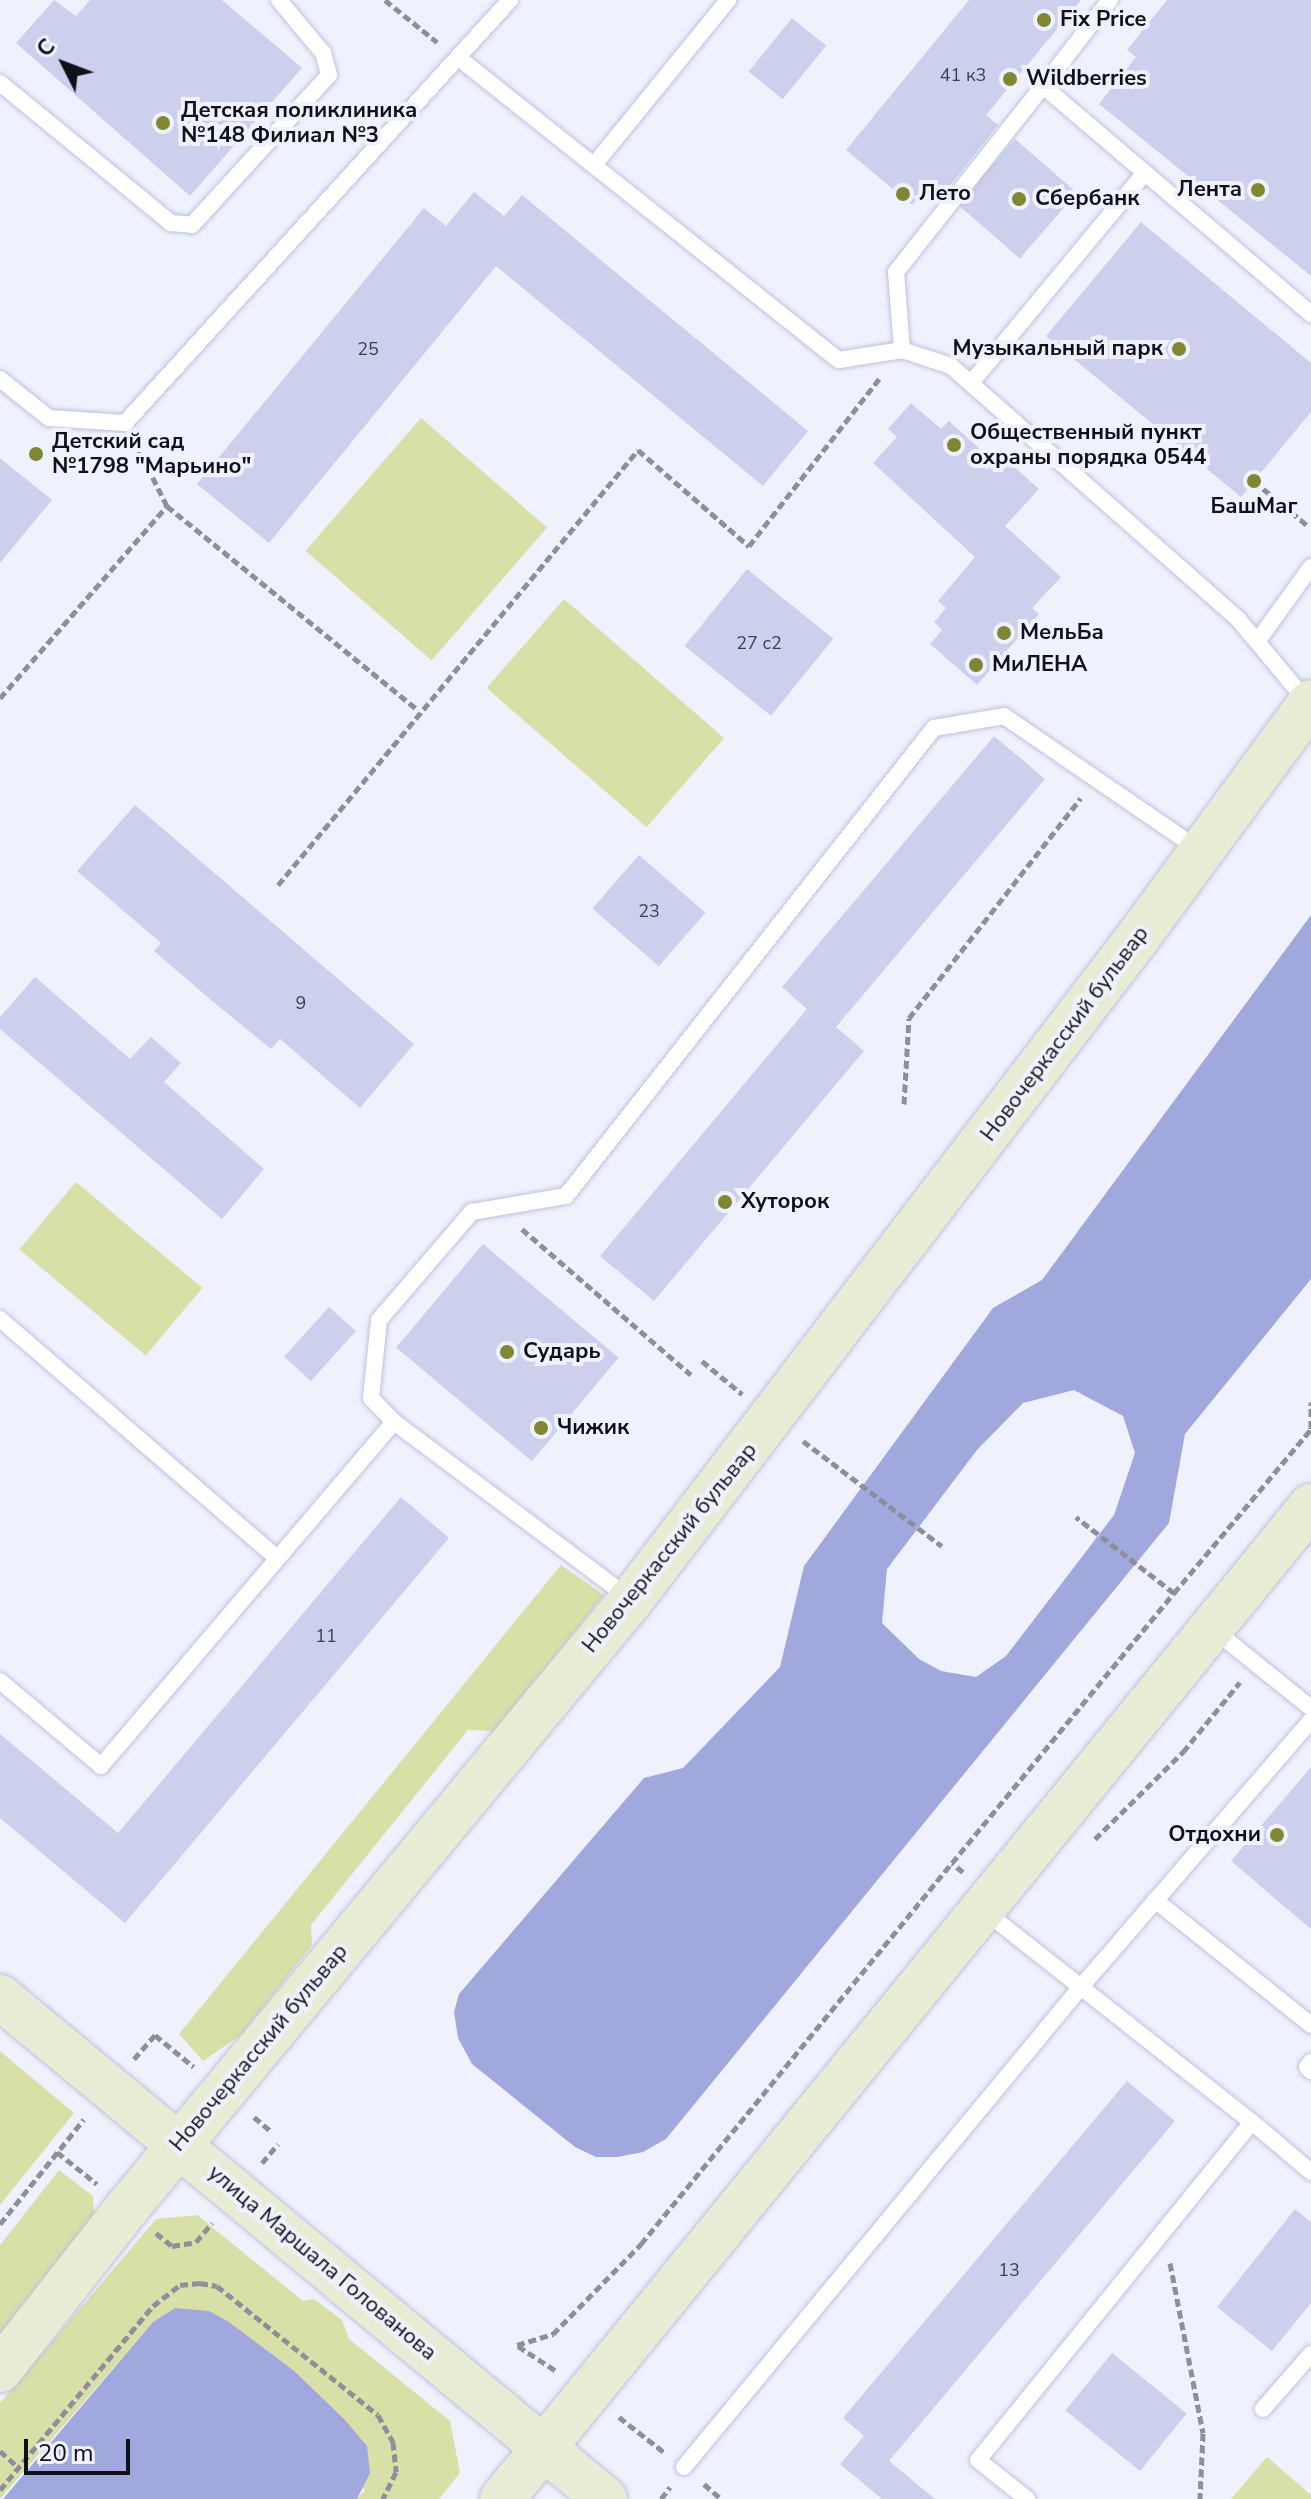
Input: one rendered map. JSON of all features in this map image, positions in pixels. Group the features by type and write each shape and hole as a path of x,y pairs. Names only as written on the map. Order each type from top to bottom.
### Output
{"street":[{"name":"Новочеркасский бульвар","path":"0,2370 180,2145 631,1600 1202,852 1310,703"},
{"path":"502,2499 1311,1506"},
{"name":"улица Маршала Голованова","path":"0,1997 605,2499"}],"lane":[{"path":"0,83 171,223 192,225 329,75 323,53 279,0"},
{"path":"0,379 49,418 125,423 460,59 510,0"},
{"path":"594,165 728,0"},
{"path":"902,350 896,272 1110,0"},
{"path":"460,59 839,360 902,350 951,366 1259,639 1310,703"},
{"path":"1043,86 1311,314"},
{"path":"971,383 1145,173"},
{"path":"1259,639 1311,567"},
{"path":"631,1600 394,1422 371,1398 379,1320 472,1212 566,1196 934,728 1004,716 1094,781 1202,852"},
{"path":"0,1319 277,1558"},
{"path":"0,1681 101,1766 394,1422"},
{"path":"1210,1627 1311,1708"},
{"path":"684,2467 1080,1988 1311,1720"},
{"path":"1155,1900 1311,2025"},
{"path":"981,1908 1311,2172"},
{"path":"1311,2062 1307,2067 1311,2071"},
{"path":"1027,2499 978,2460 1252,2122"},
{"path":"1263,2409 1311,2354"}],"path":[{"path":"385,0 460,59"},
{"path":"278,885 418,710 638,450 749,546 902,350"},
{"path":"125,423 167,506 418,710"},
{"path":"1254,481 1308,526"},
{"path":"0,698 167,506"},
{"path":"904,1104 909,1018 1094,781"},
{"path":"498,1208 691,1375"},
{"path":"702,1361 753,1402"},
{"path":"1174,1593 1311,1429 1311,1402"},
{"path":"799,1438 942,1546"},
{"path":"1076,1517 1151,1575"},
{"path":"517,2345 553,2334 641,2244 952,1863"},
{"path":"133,2060 155,2035 195,2068"},
{"path":"249,2113 272,2132"},
{"path":"0,2224 84,2119"},
{"path":"259,2167 278,2144"},
{"path":"57,2152 102,2188"},
{"path":"143,2222 172,2246 196,2242 215,2219"},
{"path":"1164,2232 1203,2433 1200,2499"},
{"path":"0,2490 153,2306 180,2285 200,2283 217,2286 378,2415 393,2442 396,2472 383,2499"},
{"path":"0,2451 19,2468"}],"green space":[{"path":"421,418 547,528 432,660 306,551"},
{"path":"564,599 724,738 647,827 487,688"},
{"path":"76,1182 202,1288 146,1355 19,1249"},
{"path":"561,1565 604,1595 495,1731 468,1730 311,1925 312,1945 242,2034 203,2061 179,2034"},
{"path":"0,2051 74,2113 0,2205"},
{"path":"59,2170 93,2196 94,2217 0,2335 0,2245"},
{"path":"197,2215 303,2301 314,2299 342,2320 349,2339 450,2421 460,2473 439,2499 357,2499 365,2490 175,2308 153,2322 0,2499 0,2403 156,2219"},
{"path":"1267,2457 1311,2495 1311,2499 1231,2499"}],"water":[{"path":"1311,915 1311,1279 1185,1434 1169,1523 666,2139 643,2152 617,2157 596,2157 575,2147 472,2064 458,2038 454,2012 459,1994 644,1778 683,1768 780,1667 804,1566 993,1308 1042,1280","holes":["1074,1390 1123,1416 1135,1453 1114,1515 1006,1656 976,1677 941,1671 919,1659 882,1623 887,1569 977,1450 1023,1403"]},
{"path":"175,2308 209,2311 229,2322 293,2370 344,2419 367,2446 370,2473 357,2499 3,2499 153,2322"}],"building":[{"path":"54,0 76,16 90,0 222,0 302,68 190,196 16,43"},
{"path":"969,0 1081,0 986,115 998,125 944,193 931,182 912,205 846,150"},
{"name":"Лента","path":"1167,0 1311,0 1311,276 1099,104 1136,57 1127,50"},
{"path":"792,18 826,46 783,99 749,72"},
{"name":"Сбербанк","path":"1015,139 1077,193 1020,258 958,205"},
{"path":"474,192 504,216 522,195 808,431 763,486 496,266 269,543 197,484 424,208 446,226"},
{"name":"Музыкальный парк","path":"1141,222 1311,363 1311,412 1241,497 1046,336"},
{"path":"911,403 941,429 949,421 1003,470 1010,463 1039,489 1005,526 1061,577 1032,608 1039,614 977,685 930,644 942,630 934,622 946,608 938,601 975,557 873,463 897,437 888,429"},
{"path":"0,458 52,500 0,563"},
{"path":"747,569 833,639 771,716 685,646"},
{"path":"994,736 1045,779 836,1027 864,1051 654,1301 600,1256 807,1009 782,987"},
{"path":"135,805 414,1044 360,1108 280,1039 271,1049 211,1000 154,951 161,943 77,871"},
{"path":"639,855 705,913 659,966 592,909"},
{"path":"35,977 130,1059 151,1037 181,1063 164,1082 264,1169 222,1219 0,1029 0,1017"},
{"name":"Сударь","path":"483,1244 619,1358 532,1461 396,1347"},
{"path":"329,1307 356,1331 311,1381 284,1357"},
{"path":"401,1497 449,1538 125,1923 0,1818 0,1734 118,1833"},
{"path":"1311,1767 1311,1929 1231,1861"},
{"path":"1127,2081 1175,2121 889,2461 935,2499 882,2499 840,2464 864,2436 843,2418"},
{"path":"1295,2209 1311,2222 1311,2303 1272,2351 1217,2307"},
{"path":"1112,2353 1187,2413 1140,2471 1065,2411"}],"place":[{"name":"Fix Price","path":"1044,20"},
{"name":"Wildberries","path":"1010,79"},
{"name":"Детская поликлиника №148 Филиал №3","path":"163,123"},
{"name":"Лента","path":"1258,190"},
{"name":"Лето","path":"903,194"},
{"name":"Сбербанк","path":"1019,199"},
{"name":"Музыкальный парк","path":"1179,349"},
{"name":"Общественный пункт охраны порядка 0544","path":"954,445"},
{"name":"Детский сад №1798 \"Марьино\"","path":"36,454"},
{"name":"БашМаг","path":"1254,481"},
{"name":"МельБа","path":"1004,633"},
{"name":"МиЛЕНА","path":"976,665"},
{"name":"Хуторок","path":"725,1202"},
{"name":"Сударь","path":"507,1352"},
{"name":"Чижик","path":"541,1428"},
{"name":"Отдохни","path":"1277,1835"}]}
